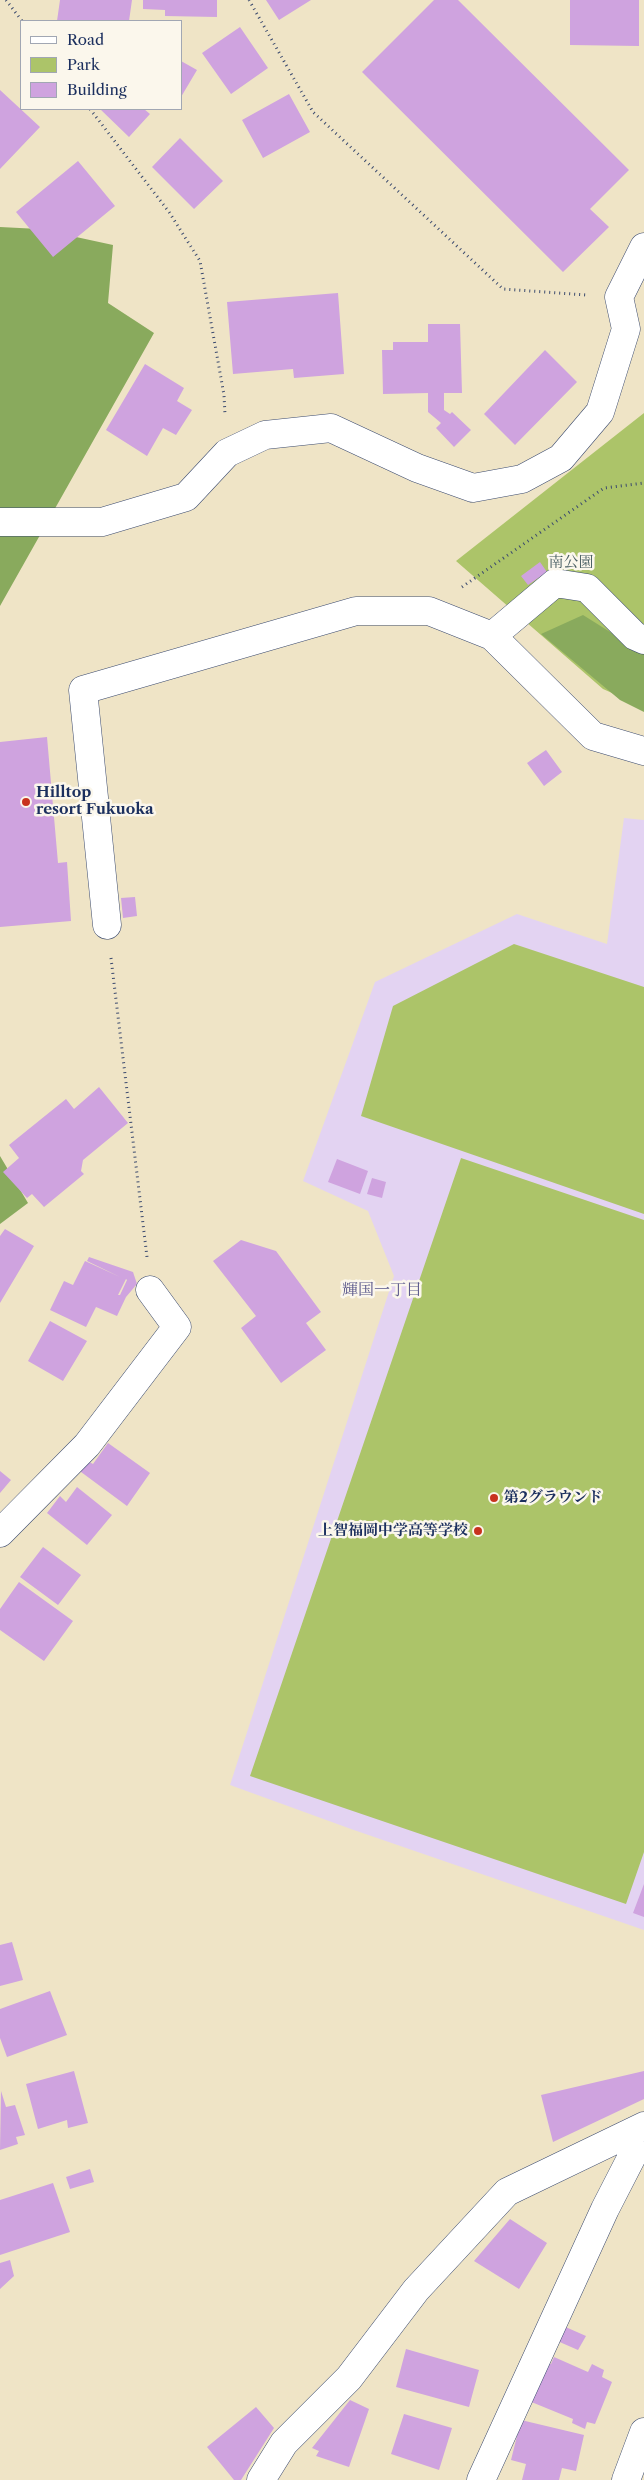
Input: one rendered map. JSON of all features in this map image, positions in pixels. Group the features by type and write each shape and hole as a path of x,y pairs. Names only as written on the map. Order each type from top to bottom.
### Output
{"street":[{"path":"0,522 102,522 186,496 227,453 265,435 331,428 417,468 473,488 522,479 561,458 600,412 626,329 619,297 644,247"},
{"path":"492,636 555,583 587,588 635,636 644,640"},
{"path":"107,925 83,690 356,611 429,611 492,636 593,736 644,752"},
{"path":"0,1533 88,1444 177,1327 150,1290"},
{"path":"261,2480 284,2443 349,2378 416,2290 507,2192 644,2126"},
{"path":"481,2480 601,2218 644,2133"},
{"path":"626,2480 644,2432"}],"path":[{"path":"6,0 21,20"},
{"path":"249,0 313,112 503,289 619,297"},
{"path":"91,110 169,212 200,261 224,395 227,453"},
{"path":"429,611 604,488 644,482"},
{"path":"107,925 150,1290"}],"shaded area":[{"name":"第2グラウンド","path":"624,818 644,820 644,1930 351,1829 230,1785 394,1276 368,1211 303,1181 375,982 517,914 607,944"}],"green space":[{"path":"0,227 39,229 113,245 108,303 154,333 0,606"},
{"name":"南公園","path":"644,413 644,707 603,689 456,561"},
{"path":"583,615 634,647 644,650 644,712 620,700 541,634"},
{"path":"514,944 644,987 644,1214 361,1116 393,1006"},
{"path":"0,1156 28,1203 0,1224"},
{"name":"第2グラウンド","path":"461,1158 644,1220 644,1852 626,1904 250,1776"}],"building":[{"path":"60,0 132,0 129,20 57,20"},
{"path":"143,0 217,0 217,17 165,16 165,10 143,9"},
{"path":"266,0 311,0 279,20"},
{"path":"434,0 458,0 629,170 590,209 609,227 563,272 362,72"},
{"path":"570,0 639,0 639,46 570,45"},
{"path":"240,27 268,68 231,94 202,53"},
{"path":"182,62 197,70 182,95"},
{"path":"0,90 40,127 0,169"},
{"path":"289,94 310,132 263,158 242,120"},
{"path":"101,110 145,110 150,114 129,137"},
{"path":"180,138 223,181 194,209 152,167"},
{"path":"78,161 115,206 53,257 16,212"},
{"path":"338,293 344,374 294,378 293,369 233,374 227,302"},
{"path":"428,324 460,324 462,393 444,393 444,410 450,414 452,412 471,430 454,447 436,428 441,423 428,412 428,393 383,394 382,350 393,350 393,342 428,342"},
{"path":"545,350 577,382 515,445 484,414"},
{"path":"145,364 184,388 177,401 192,410 176,435 163,428 147,456 106,430"},
{"path":"540,562 547,572 528,585 521,576"},
{"name":"Hilltop resort Fukuoka","path":"47,737 58,863 67,862 71,921 0,927 0,742"},
{"path":"546,750 562,772 544,786 527,763"},
{"path":"135,897 137,916 123,918 121,898"},
{"path":"99,1087 128,1123 83,1160 81,1171 84,1174 44,1207 32,1194 27,1198 3,1172 19,1158 9,1145 66,1099 74,1109"},
{"path":"337,1159 368,1171 360,1194 328,1182"},
{"path":"372,1178 386,1182 382,1198 367,1194"},
{"path":"5,1229 34,1246 0,1303 0,1236"},
{"path":"241,1240 276,1251 321,1312 306,1323 326,1350 281,1383 241,1328 256,1316 213,1261"},
{"path":"89,1257 133,1272 137,1284 126,1297 117,1316 96,1307 86,1327 50,1310 64,1281 73,1285 85,1261 120,1277 87,1261","holes":["126,1279 120,1295 118,1295"]},
{"path":"50,1321 87,1341 63,1381 28,1361"},
{"path":"108,1443 150,1473 127,1506 77,1469 84,1459 93,1464"},
{"path":"0,1471 11,1480 0,1493"},
{"path":"77,1487 112,1515 87,1545 47,1513 60,1496 66,1502"},
{"path":"43,1547 81,1575 58,1605 20,1577"},
{"path":"19,1582 73,1621 44,1661 0,1630 0,1609"},
{"path":"644,1884 644,1917 633,1913"},
{"path":"12,1942 23,1980 0,1986 0,1945"},
{"path":"50,1991 67,2035 7,2057 0,2038 0,2009"},
{"path":"74,2071 88,2123 68,2128 67,2120 38,2129 26,2084"},
{"path":"644,2071 644,2099 553,2142 541,2095"},
{"path":"1,2091 6,2107 15,2105 25,2135 16,2137 18,2144 0,2150"},
{"path":"90,2169 94,2182 70,2189 66,2177"},
{"path":"53,2183 70,2232 0,2255 0,2200"},
{"path":"510,2219 547,2243 519,2289 474,2261"},
{"path":"10,2260 14,2276 0,2289 0,2263"},
{"path":"561,2325 586,2336 578,2350 555,2340"},
{"path":"406,2349 479,2370 469,2407 396,2387"},
{"path":"554,2357 588,2372 592,2364 604,2370 602,2377 612,2382 595,2424 587,2422 585,2429 572,2423 573,2419 529,2401 545,2362 551,2364"},
{"path":"350,2400 369,2409 349,2467 316,2456 319,2451 312,2448"},
{"path":"256,2407 274,2428 241,2480 234,2480 207,2447"},
{"path":"404,2414 452,2428 439,2470 391,2454"},
{"path":"521,2420 584,2435 576,2471 562,2468 559,2480 522,2480 526,2464 511,2460"}],"place":[{"name":"Hilltop resort Fukuoka","path":"26,802"},
{"name":"第2グラウンド","path":"494,1498"},
{"name":"上智福岡中学高等学校","path":"478,1531"}],"district":[{"name":"輝国一丁目","path":"382,1290"}]}
